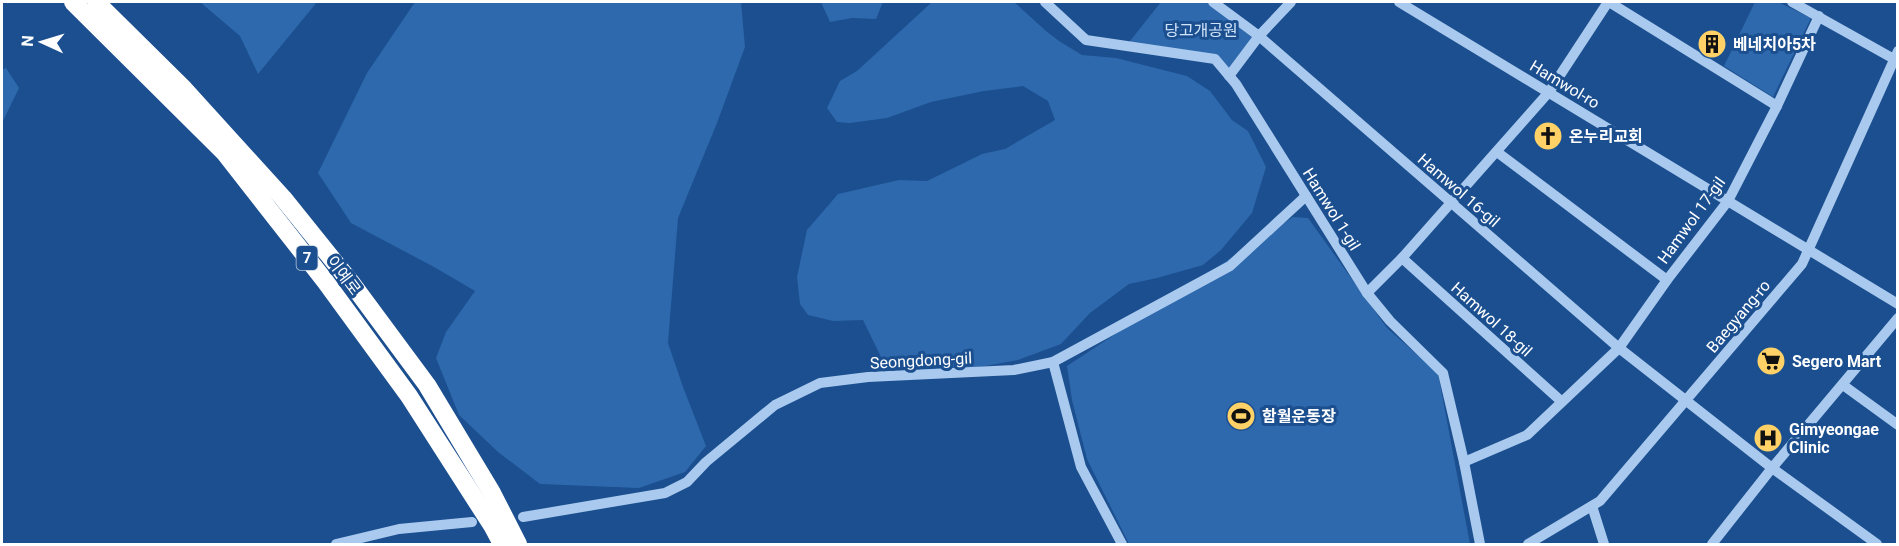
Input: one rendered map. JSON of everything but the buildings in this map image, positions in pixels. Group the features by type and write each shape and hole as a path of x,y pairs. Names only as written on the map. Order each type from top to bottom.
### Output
{"highway":[{"name":"이예로","path":"74,2 224,152 325,281 409,396 502,544"},
{"name":"이예로","path":"96,2 207,114 283,198 353,285 428,385 492,493 518,544"}],"street":[{"name":"Hamwol 1-gil","path":"1045,2 1086,40 1215,59 1236,84 1367,293 1390,321 1443,373 1480,544"},
{"name":"Hamwol 16-gil","path":"1213,2 1259,36 1618,348 1772,468 1877,544"},
{"path":"1229,76 1259,36 1292,2"},
{"name":"Hamwol-ro","path":"1400,2 1898,304"},
{"path":"1367,293 1402,258 1549,92 1609,2 1777,106"},
{"path":"1792,2 1896,55"},
{"name":"Hamwol 17-gil","path":"1464,462 1527,435 1618,348 1728,201 1777,106 1819,16"},
{"name":"Baegyang-ro","path":"1528,544 1600,501 1802,264 1896,55"},
{"path":"1497,152 1667,280"},
{"name":"Seongdong-gil","path":"523,517 665,493 687,482 706,462 775,405 820,383 868,377 1014,370 1053,362 1230,266 1306,196"},
{"name":"Hamwol 18-gil","path":"1402,258 1561,402"},
{"path":"1712,544 1772,468 1898,318"},
{"path":"1053,362 1081,467 1122,544"},
{"path":"1843,385 1898,424"},
{"path":"1592,506 1604,544"},
{"path":"336,544 399,529 471,522"}],"green space":[{"path":"200,2 317,2 258,74 240,36"},
{"path":"415,2 741,2 745,47 678,218 668,343 706,446 685,472 639,488 540,484 498,452 459,415 436,358 446,332 475,291 351,223 318,173 367,73"},
{"path":"821,2 883,2 876,19 852,18 830,22"},
{"path":"932,2 1014,2 1046,31 1082,55 1116,58 1187,76 1210,91 1232,120 1248,131 1266,167 1252,213 1221,250 1203,265 1129,284 1090,313 1061,344 1018,360 969,369 881,357 863,320 833,321 808,315 800,304 797,277 807,230 838,194 899,180 927,181 982,154 1005,149 1055,120 1048,101 1023,86 931,102 887,118 850,123 837,122 827,108 840,81 857,71"},
{"name":"당고개공원","path":"1161,2 1213,2 1259,36 1231,74 1215,59 1126,46"},
{"path":"1755,2 1778,2 1811,18 1773,97 1724,66"},
{"path":"6,68 19,88 2,123 2,70"},
{"path":"1293,217 1308,218 1387,328 1438,373 1470,544 1129,544 1087,459 1072,400 1067,366"}],"place":[{"name":"베네치아5차","path":"1712,44"},
{"name":"온누리교회","path":"1548,136"},
{"name":"Segero Mart","path":"1771,361"},
{"name":"함월운동장","path":"1241,416"},
{"name":"Gimyeongae Clinic","path":"1768,438"}]}
